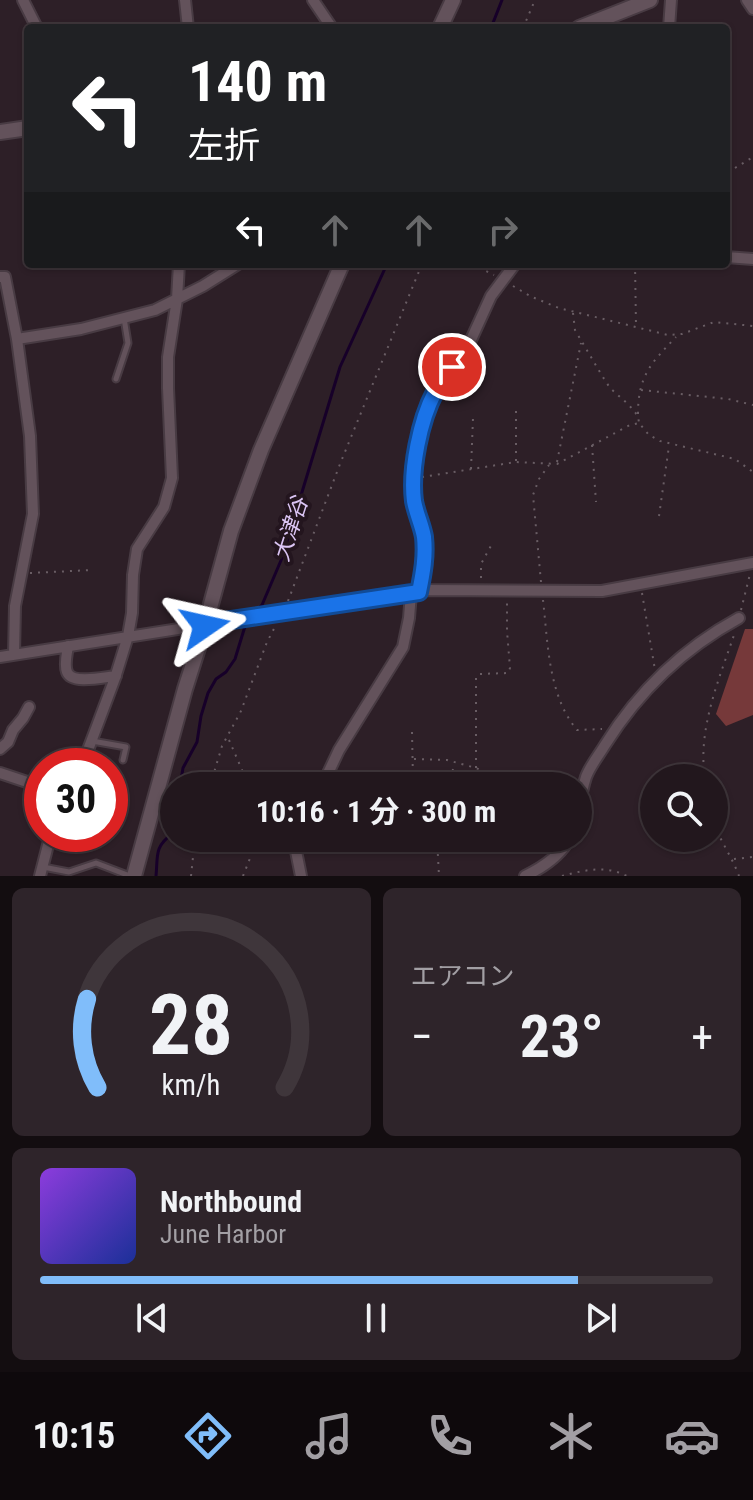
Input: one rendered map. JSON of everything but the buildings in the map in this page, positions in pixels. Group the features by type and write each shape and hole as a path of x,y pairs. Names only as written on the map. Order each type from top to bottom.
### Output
{"street":[{"path":"23,0 35,24"},
{"path":"185,0 188,24"},
{"path":"313,0 329,24"},
{"path":"442,24 453,0"},
{"path":"589,24 650,0"},
{"path":"669,24 671,0"},
{"path":"747,0 753,9"},
{"path":"0,132 24,129"},
{"path":"730,257 753,259"},
{"path":"88,748 128,636 137,549 164,507 172,478 168,357 179,268"},
{"path":"17,339 81,329 155,310 232,268"},
{"path":"132,876 185,689 208,624 231,531 261,450 340,268"},
{"path":"329,772 403,647 425,561 412,479 419,443 435,392 470,342 491,296 512,268"},
{"path":"0,277 5,277 17,339 30,436 33,514 15,606 14,655"},
{"path":"0,657 426,590 602,591 753,563"},
{"path":"591,772 615,729 658,677 723,626 739,618"},
{"path":"68,646 66,671 76,680 116,676"},
{"path":"0,749 8,742 29,707"},
{"path":"0,773 24,781"},
{"path":"296,852 301,876"},
{"path":"525,876 561,852"}],"lane":[{"path":"116,379 128,343 124,318"},
{"path":"91,741 126,748"},
{"path":"41,871 69,872 96,863 132,876"}],"path":[{"path":"525,24 535,0"},
{"path":"735,168 753,157"},
{"path":"214,772 222,746 241,711 267,642 284,613 334,478 420,268"},
{"path":"480,268 546,304 668,335 714,322 753,326"},
{"path":"635,268 636,326"},
{"path":"573,312 575,330 605,382 638,416"},
{"path":"676,335 650,365 641,390 639,423 649,435 660,441 735,459 753,472"},
{"path":"557,464 582,341"},
{"path":"641,390 728,399 753,405"},
{"path":"516,410 516,462"},
{"path":"471,469 473,418"},
{"path":"412,479 516,462 557,464 639,423"},
{"path":"659,516 670,444"},
{"path":"592,445 596,502"},
{"path":"549,464 533,495 552,675 574,728 615,729"},
{"path":"482,590 481,564 493,542"},
{"path":"703,764 706,730 753,563"},
{"path":"22,573 93,570"},
{"path":"640,584 658,677"},
{"path":"476,768 476,678 479,674 508,673 510,668 508,590"},
{"path":"412,732 413,772"},
{"path":"228,738 243,772"},
{"path":"414,759 447,760 485,772"},
{"path":"452,772 455,763"},
{"path":"191,876 194,852"},
{"path":"243,876 252,852"},
{"path":"438,852 439,876"},
{"path":"728,852 739,876"},
{"path":"733,860 753,857"},
{"path":"562,876 595,869 627,876"}],"shaded area":[{"path":"745,629 753,629 753,715 726,726 716,714"}],"waterway":[{"name":"大津谷","path":"493,24 502,0"},
{"name":"大津谷","path":"252,614 262,605 282,558 340,367 385,268"},
{"name":"大津谷","path":"182,772 197,742 208,693 216,679 226,672 235,659 246,623"},
{"name":"大津谷","path":"156,876 160,848"}],"route":[{"path":"205,626 419,592 425,561 412,479 426,416 435,392 452,367"}]}
